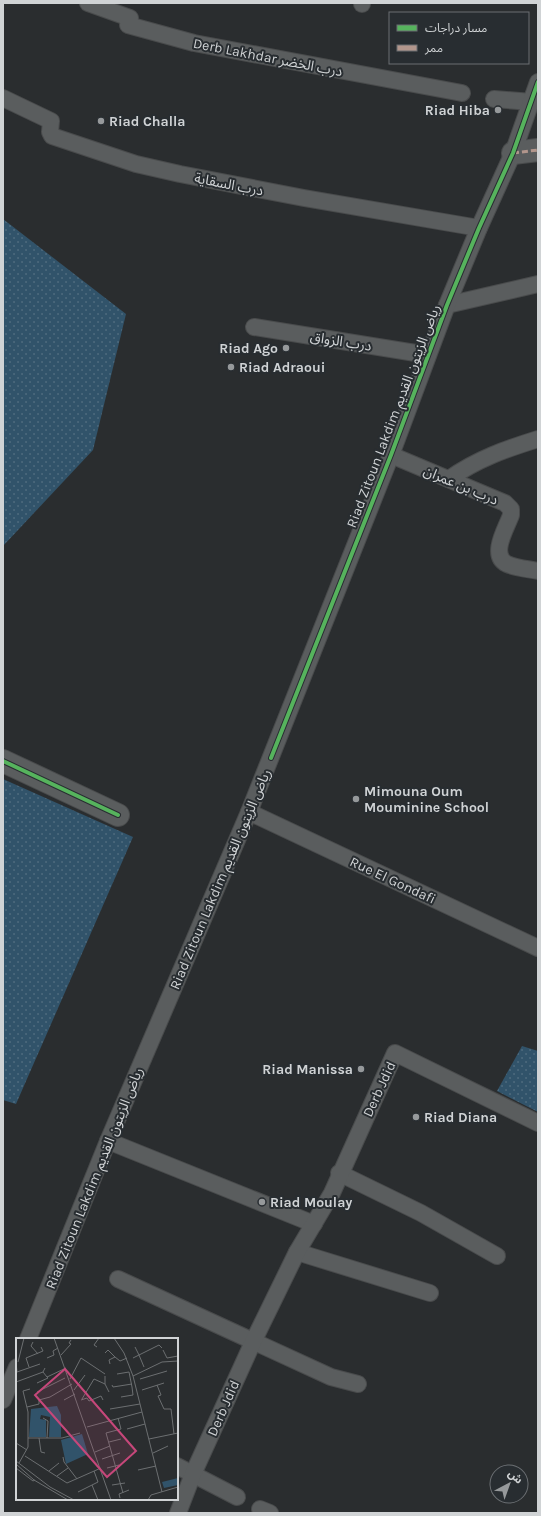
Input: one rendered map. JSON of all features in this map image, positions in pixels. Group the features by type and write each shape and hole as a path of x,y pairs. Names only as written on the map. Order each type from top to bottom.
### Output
{"street":[{"path":"513,153 538,150"},
{"path":"3,761 118,815"}],"lane":[{"name":"Derb Lakhdar درب الخضر","path":"88,3 130,18 128,25 194,43 462,93"},
{"name":"Riad Zitoun Lakdim رياض الزيتون القديم","path":"28,1338 108,1141 249,812 391,455 447,304 513,153 538,82"},
{"name":"درب السقاية","path":"3,98 51,121 50,132 52,136 136,164 304,198 479,228"},
{"path":"494,99 532,102"},
{"path":"447,304 538,284"},
{"name":"درب الزواق","path":"254,327 428,355"},
{"path":"449,478 481,459 500,451 538,439"},
{"name":"درب بن عمران","path":"391,455 449,478 509,507 511,514 499,546 500,557 506,564 538,571"},
{"name":"Rue El Gondafi","path":"249,812 538,948"},
{"name":"Derb Jdid","path":"178,1513 193,1474 253,1342 298,1252 332,1193 339,1173 395,1053 538,1123"},
{"path":"108,1141 314,1224"},
{"path":"339,1173 421,1213 497,1256"},
{"path":"298,1252 430,1293"},
{"path":"118,1279 331,1377 358,1384"},
{"path":"3,1400 12,1369"},
{"path":"178,1466 236,1497"}],"shaded area":[{"path":"3,219 126,314 93,450 3,546"},
{"path":"3,779 133,837 16,1104 3,1100"},
{"path":"522,1046 538,1051 538,1112 497,1091"}],"marked path":[{"path":"513,153 538,150"}],"cycle path":[{"path":"271,758 391,455 447,305 479,228 513,153 538,82"},
{"path":"3,761 118,815"}],"place":[{"name":"Riad Hiba","path":"498,110"},
{"name":"Riad Challa","path":"101,121"},
{"name":"Riad Ago","path":"286,348"},
{"name":"Riad Adraoui","path":"231,367"},
{"name":"Mimouna Oum Mouminine School","path":"356,799"},
{"name":"Riad Manissa","path":"361,1069"},
{"name":"Riad Diana","path":"416,1117"},
{"name":"Riad Moulay","path":"262,1202"}]}
